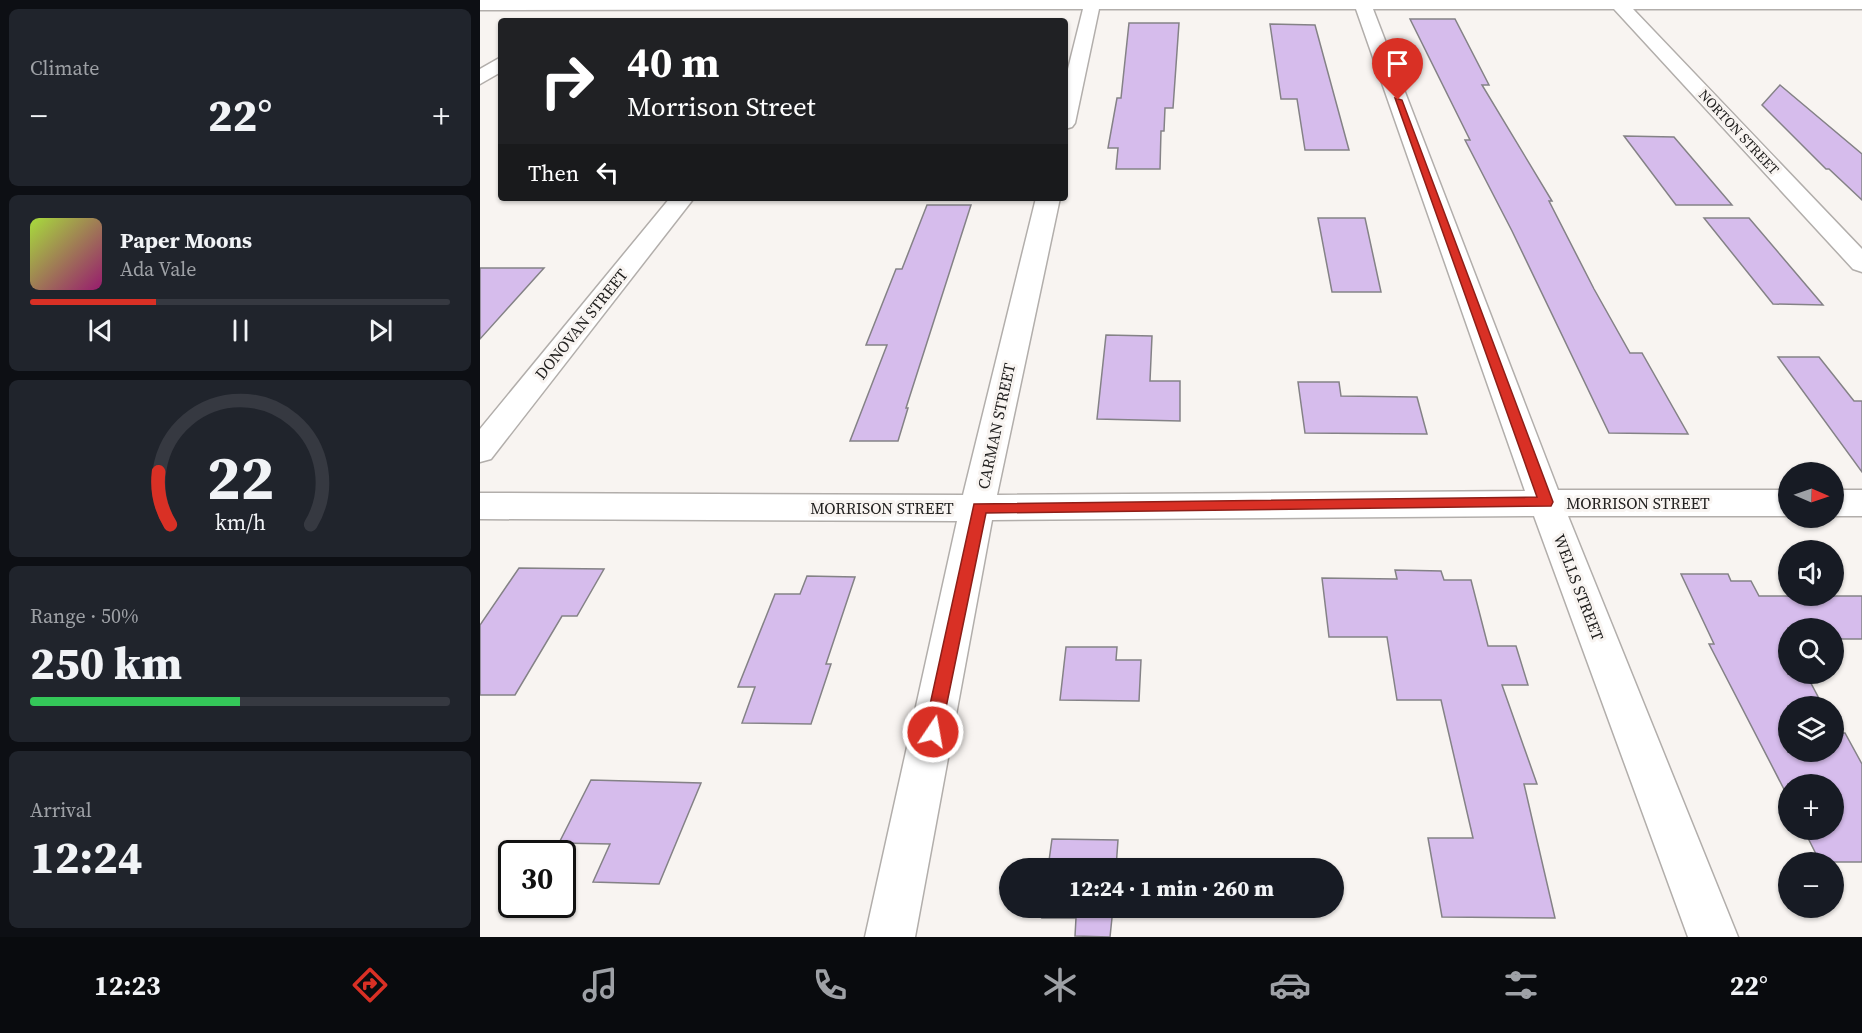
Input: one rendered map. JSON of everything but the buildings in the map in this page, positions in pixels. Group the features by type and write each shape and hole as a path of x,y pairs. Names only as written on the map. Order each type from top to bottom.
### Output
{"street":[{"path":"480,5 838,2 1862,4"},
{"path":"825,18 838,2"},
{"path":"1068,110 1092,2"},
{"name":"WELLS STREET","path":"1362,2 1546,502 1713,937"},
{"name":"NORTON STREET","path":"1617,2 1862,264"},
{"path":"562,18 583,3"},
{"path":"480,78 498,65"},
{"name":"DONOVAN STREET","path":"480,451 680,201"},
{"name":"CARMAN STREET","path":"890,937 980,508 986,465 1047,201"},
{"name":"MORRISON STREET","path":"480,506 980,508 1546,502 1778,503"},
{"path":"1844,503 1862,504"}],"route":[{"path":"933,732 980,508 1546,502 1534,464 1398,100"}]}
